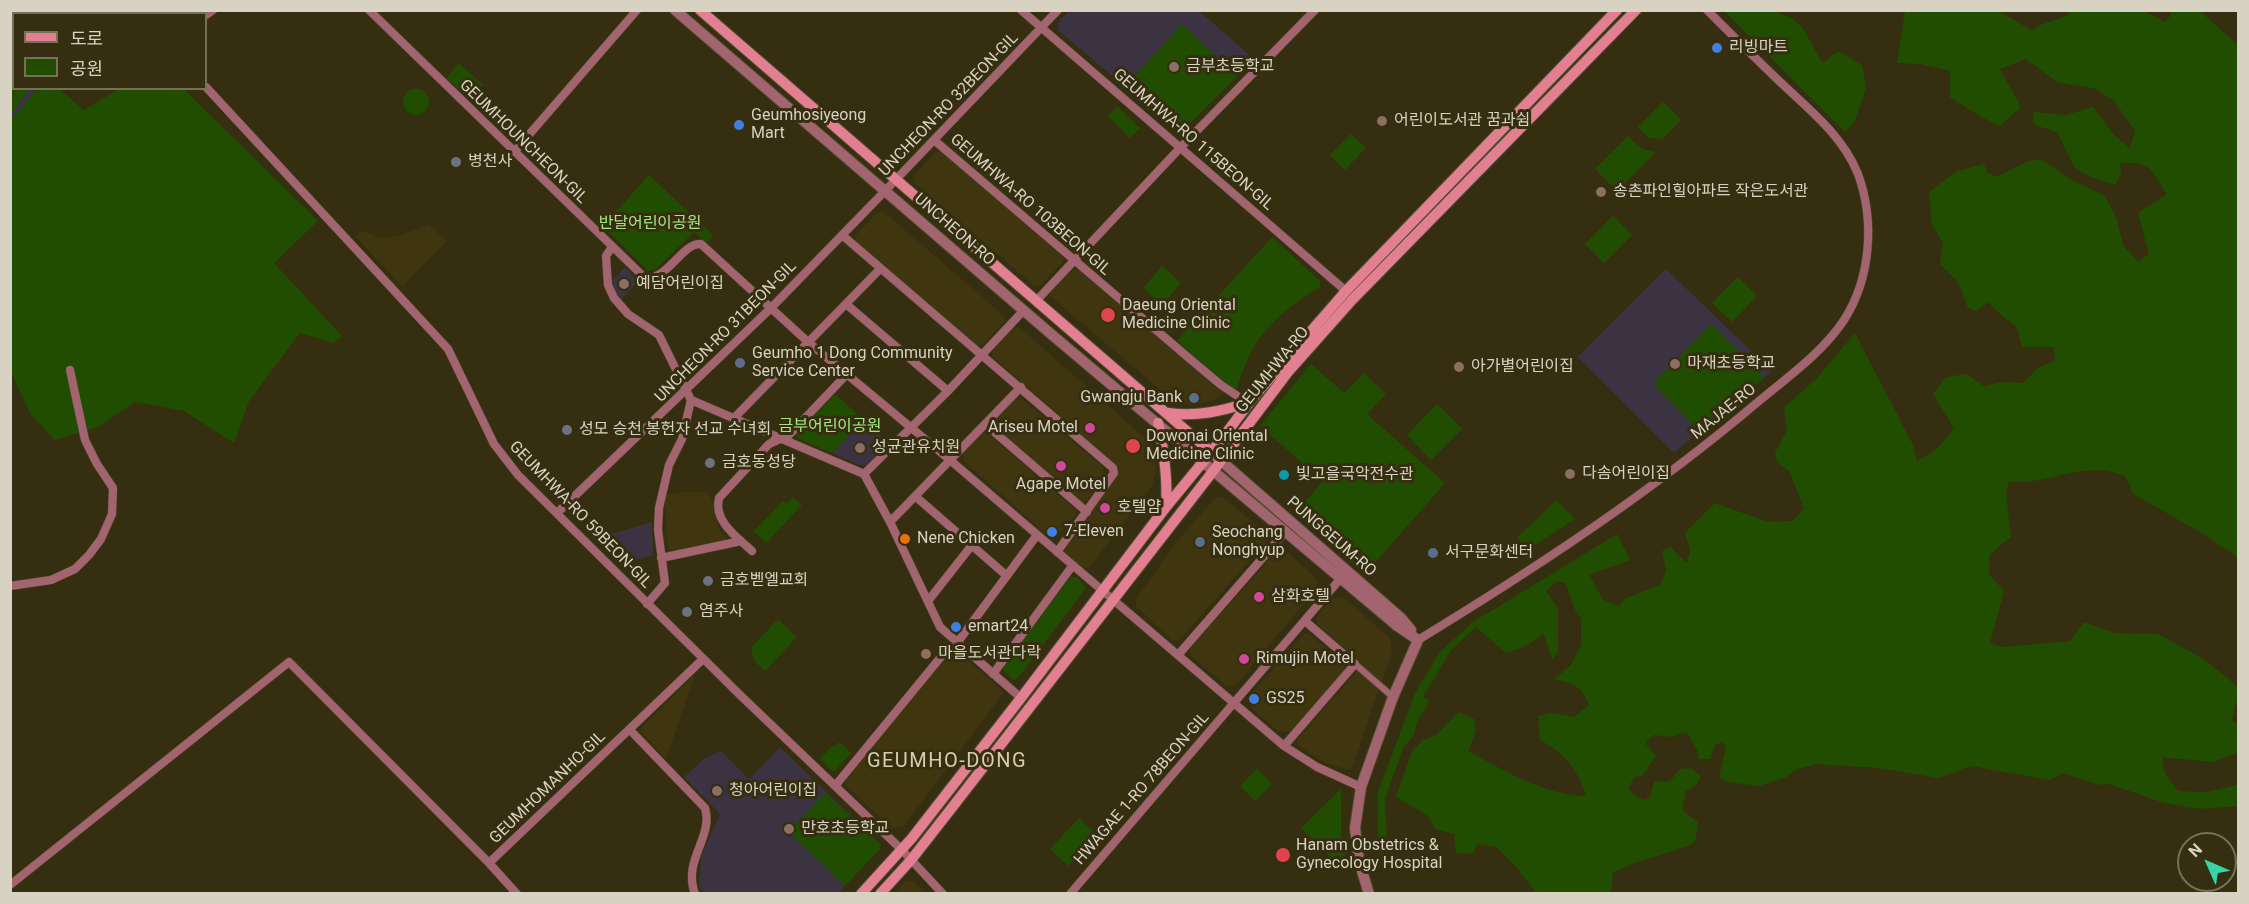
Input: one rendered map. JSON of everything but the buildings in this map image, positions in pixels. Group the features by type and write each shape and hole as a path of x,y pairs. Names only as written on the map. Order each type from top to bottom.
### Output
{"main road":[{"name":"UNCHEON-RO","path":"700,10 1169,413 1211,452"},
{"name":"GEUMHWA-RO","path":"861,894 902,850 1248,403 1346,291 1617,10"},
{"name":"GEUMHWA-RO","path":"880,894 911,860 1214,471 1288,372 1352,300 1636,10"},
{"path":"1169,413 1183,415 1211,413 1248,403"},
{"path":"1158,423 1165,454 1166,507"}],"street":[{"name":"GEUMHOUNCHEON-GIL","path":"369,10 646,279 655,278 690,246 701,244 771,308"},
{"path":"514,152 638,10"},
{"name":"UNCHEON-RO","path":"675,10 1214,471"},
{"name":"GEUMHWA-RO 115BEON-GIL","path":"1021,10 1346,291"},
{"name":"UNCHEON-RO 32BEON-GIL","path":"885,191 1058,10"},
{"path":"1037,300 1180,148 1315,10"},
{"name":"MAJAE-RO","path":"1418,640 1618,510 1726,429 1826,343 1844,320 1857,295 1866,270 1867,227 1864,199 1854,165 1831,131 1707,10"},
{"name":"GEUMHWA-RO 59BEON-GIL","path":"207,88 448,349 494,444 518,475 703,659 902,850 943,894"},
{"name":"GEUMHWA-RO 103BEON-GIL","path":"934,140 1221,385 1248,403"},
{"name":"UNCHEON-RO 31BEON-GIL","path":"557,513 771,308 885,191"},
{"path":"842,235 1113,468 1114,473 1057,552"},
{"path":"612,247 606,256 608,285 614,298 628,314 659,335 691,400 682,438 669,465 659,508 658,530 665,583 647,604"},
{"path":"735,417 880,269"},
{"path":"846,304 948,391"},
{"path":"771,308 808,342 1074,565 1284,746 1317,767 1361,787"},
{"path":"864,474 948,391 1024,310"},
{"path":"10,586 51,580 75,569 100,539 112,514 113,488 85,440 70,370"},
{"path":"752,551 723,522 717,507 719,498 769,444 789,435 847,374"},
{"path":"890,522 1021,387"},
{"path":"691,400 864,474 890,522 940,627 1021,698"},
{"path":"985,424 1087,512"},
{"name":"UNCHEON-RO","path":"1211,452 1221,460"},
{"name":"PUNGGEUM-RO","path":"1221,460 1401,618 1418,640"},
{"name":"PUNGGEUM-RO","path":"1214,471 1396,625 1418,640"},
{"path":"915,496 1007,576"},
{"path":"1178,655 1286,531"},
{"path":"835,786 949,648 957,643 1037,535"},
{"path":"661,558 741,541"},
{"path":"928,601 972,545"},
{"path":"993,674 1074,565"},
{"name":"HWAGAE 1-RO 78BEON-GIL","path":"1070,894 1341,578"},
{"path":"1305,621 1393,697"},
{"path":"1369,894 1359,861 1355,828 1361,787 1393,697 1418,640"},
{"name":"GEUMHOMANHO-GIL","path":"517,894 489,863 703,659"},
{"path":"10,885 289,662 489,863"},
{"path":"1284,746 1355,663"},
{"name":"GEUMHOMANHO-GIL","path":"630,730 705,808 708,822 694,856 691,881 695,894"}],"shaded area":[{"path":"11,11 150,11 12,12 12,90 36,90 13,118 11,116"},
{"name":"금부초등학교","path":"1069,11 1199,11 1254,59 1184,129 1175,129 1058,30 1058,22"},
{"path":"942,151 1062,256 1063,262 1041,285 1033,285 914,182 914,175 936,152"},
{"path":"878,212 884,212 1004,316 1004,322 983,345 975,345 855,242 856,235"},
{"path":"429,225 447,241 402,286 356,237 361,231 380,238 398,236"},
{"name":"예담어린이집","path":"625,267 639,281 620,300 613,288 612,280"},
{"path":"1072,269 1081,271 1224,394 1211,401 1194,405 1181,404 1163,392 1050,296 1050,292"},
{"name":"마재초등학교","path":"1666,269 1772,371 1674,453 1578,357"},
{"path":"1019,327 1146,439 1154,456 1156,469 1153,484 1090,567 1083,568 1065,552 1065,546 1119,473 1119,468 992,356 993,349 1013,328"},
{"path":"1022,399 1103,467 1104,477 1086,502 1079,501 995,427 995,421 1015,400"},
{"name":"성균관유치원","path":"864,420 888,443 866,465 860,465 832,453"},
{"path":"982,433 987,433 1077,511 1056,537 1049,537 963,460 963,454"},
{"path":"700,491 708,493 712,500 719,530 727,537 726,540 671,550 668,548 664,498 667,494"},
{"path":"1216,497 1223,497 1269,536 1268,540 1179,640 1172,640 1136,606 1136,599 1175,544"},
{"path":"652,522 653,555 620,565 594,539"},
{"path":"1286,550 1317,579 1317,588 1236,685 1227,686 1191,656 1190,648 1277,551"},
{"path":"1343,597 1390,638 1392,652 1382,682 1317,624 1317,616 1333,598"},
{"path":"1308,633 1344,663 1344,671 1290,732 1278,731 1250,706 1250,695 1304,634"},
{"path":"955,649 1004,692 904,826 893,829 845,785 846,780 951,650"},
{"path":"1357,671 1378,690 1352,768 1348,770 1323,762 1297,745 1297,740"},
{"path":"695,675 666,759 641,732 642,727"},
{"name":"만호초등학교","path":"780,747 881,845 880,849 838,893 705,893 699,888 701,856 720,814 684,777 705,758 721,751 749,779"},
{"path":"906,881 912,881 926,893 894,893"}],"green space":[{"path":"1765,10 1784,15 1801,26 1823,63 1838,51 1862,65 1866,88 1855,121 1845,132 1724,11"},
{"path":"1905,11 1999,11 2032,31 2069,14 2069,11 2144,11 2166,22 2173,11 2200,11 2238,45 2238,558 2207,536 2133,494 2126,477 2092,470 2033,481 2009,482 2006,493 2011,537 1990,554 1989,574 2004,591 1990,643 2004,647 2070,641 2084,622 2115,633 2159,634 2205,660 2238,687 2238,704 2236,703 2232,721 2238,723 2238,753 2212,762 2162,757 2165,774 2178,791 2205,792 2238,785 2238,806 2200,809 2164,803 2109,784 2099,785 2063,773 2051,780 1971,766 1939,778 1879,768 1816,764 1795,770 1787,777 1759,786 1728,782 1719,778 1726,747 1722,742 1715,745 1710,759 1699,759 1688,734 1680,733 1672,737 1654,735 1645,743 1656,756 1642,776 1634,777 1628,789 1636,796 1646,800 1651,794 1654,782 1670,781 1680,769 1691,768 1701,776 1696,785 1686,791 1682,810 1698,822 1695,842 1633,863 1613,873 1611,893 1536,893 1517,868 1496,847 1478,844 1472,854 1456,853 1454,834 1435,829 1428,816 1396,797 1412,751 1423,740 1436,735 1459,712 1474,719 1476,731 1468,751 1510,774 1539,786 1586,796 1579,778 1569,763 1556,750 1540,740 1538,716 1552,713 1574,717 1589,705 1583,693 1576,686 1554,679 1571,665 1581,645 1581,619 1574,608 1566,583 1558,581 1546,591 1558,608 1558,652 1552,660 1544,634 1524,647 1506,653 1476,627 1451,650 1423,697 1430,700 1417,722 1414,735 1403,748 1385,799 1388,854 1382,862 1378,846 1378,792 1415,693 1440,652 1473,622 1617,534 1630,560 1589,575 1603,600 1619,606 1626,598 1660,585 1666,571 1662,551 1670,547 1687,563 1690,550 1685,533 1715,503 1768,522 1792,521 1804,509 1790,472 1777,462 1775,453 1787,430 1784,407 1815,380 1855,333 1913,445 1917,461 1937,449 1954,428 1933,394 1946,377 1967,374 1983,386 2003,382 2023,383 2039,367 2055,361 2054,347 2022,347 2017,327 1988,302 1977,311 1968,308 1958,282 1940,264 1943,244 1932,224 1929,192 1957,171 1984,164 1987,172 1996,177 2026,162 2041,159 2070,179 2105,196 2116,217 2124,247 2138,261 2149,254 2138,213 2167,194 2154,173 2139,164 2120,163 2121,174 2115,185 2091,177 2074,167 2057,132 2034,125 2033,112 2066,115 2093,107 2113,134 2130,148 2135,131 2114,101 2096,89 2057,82 2026,59 2000,69 2021,107 2000,126 1950,97 1950,71 1920,64 1897,63"},
{"path":"1182,24 1237,76 1184,129 1175,129 1125,86"},
{"path":"11,47 12,90 28,90 13,112 10,111"},
{"path":"459,63 483,85 470,99 446,78"},
{"path":"416,89 425,93 429,102 425,111 416,115 407,111 403,102 407,93"},
{"path":"36,90 60,90 84,110 117,90 185,90 318,221 274,263 342,336 333,343 300,333 249,401 234,443 184,411 135,402 98,427 55,440 31,415 11,372 10,116 14,117"},
{"path":"1663,102 1681,120 1662,139 1649,138 1638,127"},
{"path":"1117,106 1140,128 1130,138 1108,116"},
{"path":"1351,134 1366,148 1345,170 1330,155"},
{"path":"1628,136 1640,147 1656,152 1617,191 1595,169"},
{"path":"983,158 992,158 997,164 998,173 994,183 974,166"},
{"name":"반달어린이공원","path":"649,175 713,235 707,243 694,232 655,270 648,271 603,226"},
{"path":"1613,216 1632,235 1604,263 1585,244"},
{"path":"1272,237 1320,281 1320,287 1291,306 1267,329 1251,353 1237,388 1232,389 1177,341"},
{"path":"1162,266 1181,283 1162,305 1143,288"},
{"path":"1738,277 1757,296 1732,322 1712,303"},
{"path":"1711,324 1764,378 1699,431 1656,387 1656,380"},
{"path":"1311,364 1344,393 1364,373 1386,394 1367,414 1445,483 1365,574 1296,512 1323,481 1260,426"},
{"name":"금부어린이공원","path":"835,394 864,420 832,453 797,438 796,434"},
{"path":"1437,404 1462,429 1431,460 1407,435"},
{"path":"793,497 802,505 766,543 754,531 783,501 787,504"},
{"path":"1556,500 1575,519 1529,549 1517,538"},
{"path":"1071,577 1077,577 1086,588 1017,679 1013,680 1003,667"},
{"path":"778,619 797,637 765,671 754,661 751,648"},
{"path":"840,742 851,753 835,771 820,759"},
{"path":"1257,769 1272,784 1255,801 1240,786"},
{"path":"1341,789 1341,834 1345,855 1337,863 1301,828"},
{"path":"826,793 881,845 880,849 845,886 788,831"},
{"path":"1079,818 1097,835 1068,866 1050,849"}],"place":[{"name":"리빙마트","path":"1717,48"},
{"name":"금부초등학교","path":"1174,67"},
{"name":"어린이도서관 꿈과쉼","path":"1382,121"},
{"name":"Geumhosiyeong Mart","path":"739,125"},
{"name":"병천사","path":"456,162"},
{"name":"송촌파인힐아파트 작은도서관","path":"1601,192"},
{"name":"예담어린이집","path":"624,284"},
{"name":"Daeung Oriental Medicine Clinic","path":"1108,315"},
{"name":"Geumho 1 Dong Community Service Center","path":"740,363"},
{"name":"마재초등학교","path":"1675,364"},
{"name":"아가별어린이집","path":"1459,367"},
{"name":"Gwangju Bank","path":"1194,398"},
{"name":"Ariseu Motel","path":"1090,428"},
{"name":"성모 승천 봉헌자 선교 수녀회","path":"567,430"},
{"name":"Dowonai Oriental Medicine Clinic","path":"1133,446"},
{"name":"성균관유치원","path":"860,448"},
{"name":"금호동성당","path":"710,463"},
{"name":"Agape Motel","path":"1061,466"},
{"name":"다솜어린이집","path":"1570,474"},
{"name":"빛고을국악전수관","path":"1284,475"},
{"name":"호텔얌","path":"1105,508"},
{"name":"7-Eleven","path":"1052,532"},
{"name":"Nene Chicken","path":"905,539"},
{"name":"Seochang Nonghyup","path":"1200,542"},
{"name":"서구문화센터","path":"1433,553"},
{"name":"금호벧엘교회","path":"708,581"},
{"name":"삼화호텔","path":"1259,597"},
{"name":"염주사","path":"687,612"},
{"name":"emart24","path":"956,627"},
{"name":"마을도서관다락","path":"926,654"},
{"name":"Rimujin Motel","path":"1244,659"},
{"name":"GS25","path":"1254,699"},
{"name":"청아어린이집","path":"717,791"},
{"name":"만호초등학교","path":"789,829"},
{"name":"Hanam Obstetrics & Gynecology Hospital","path":"1283,855"}],"district":[{"name":"GEUMHO-DONG","path":"947,762"}]}
